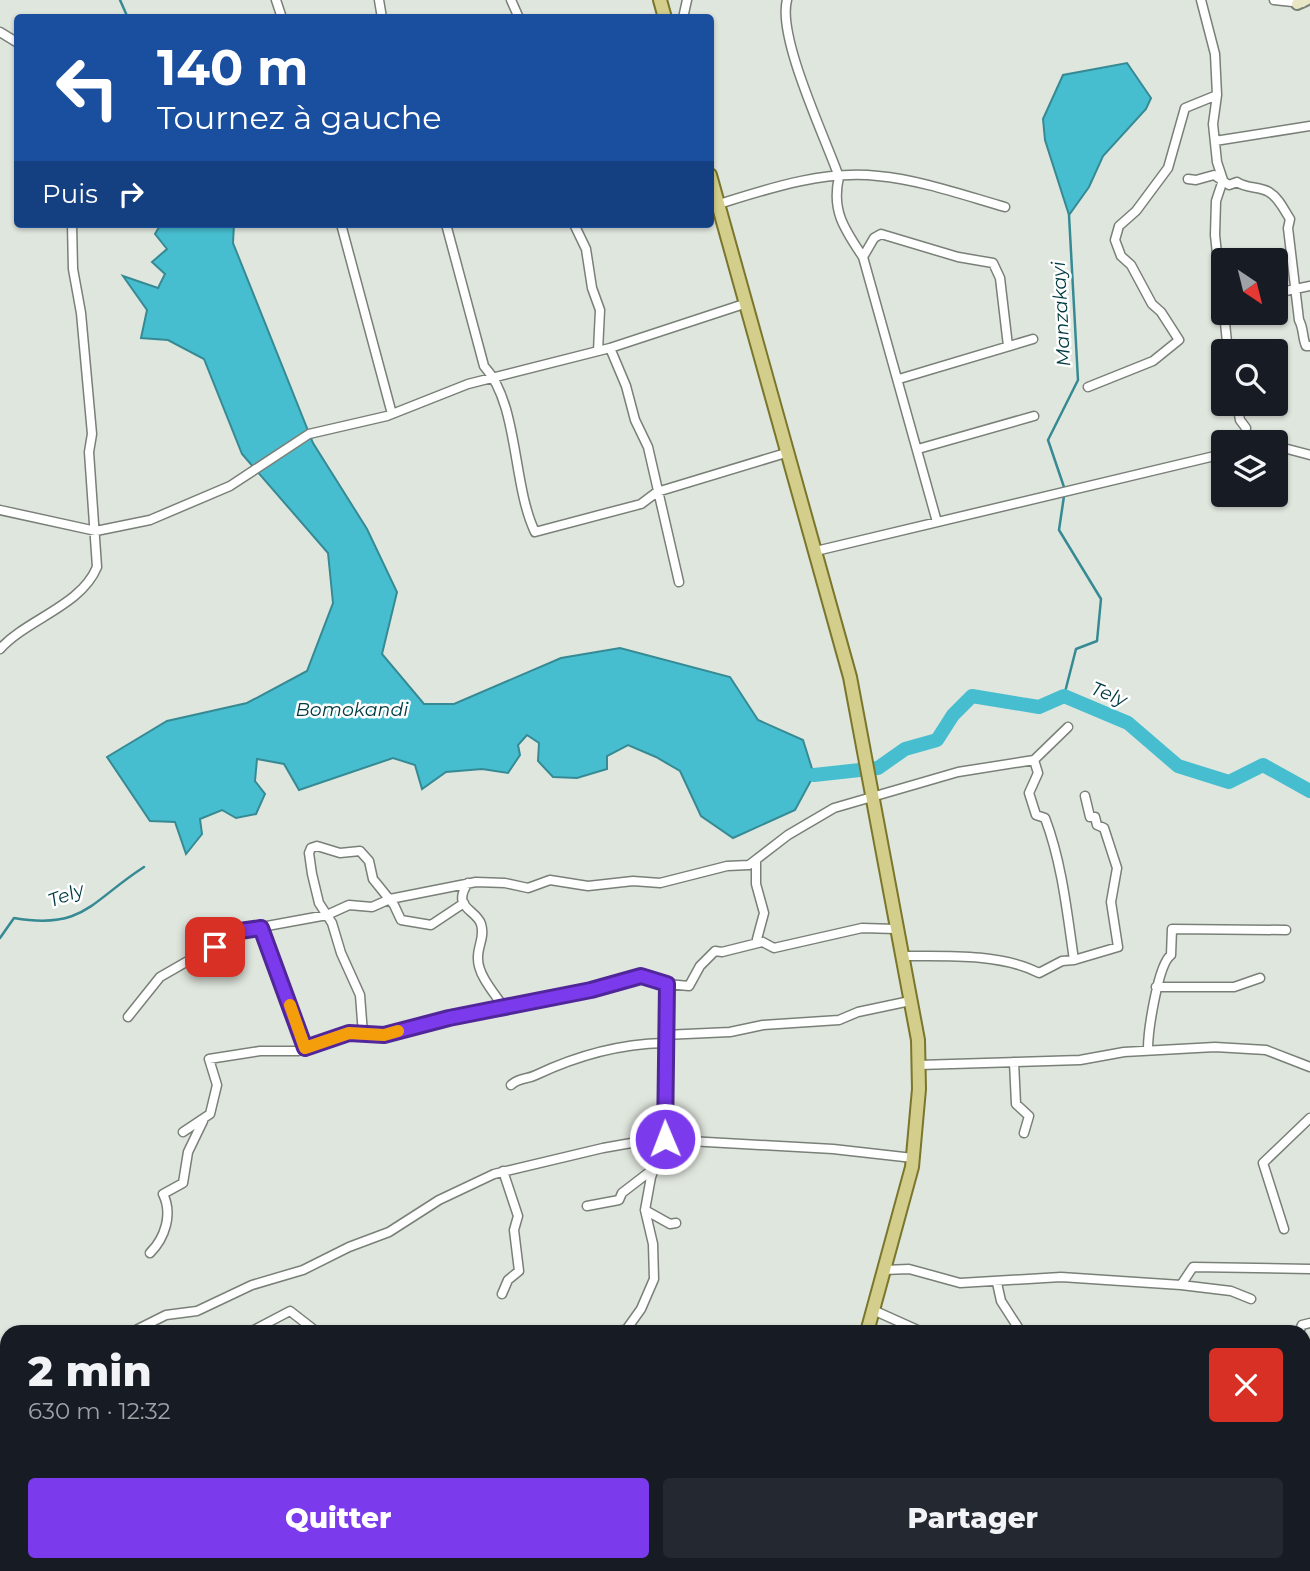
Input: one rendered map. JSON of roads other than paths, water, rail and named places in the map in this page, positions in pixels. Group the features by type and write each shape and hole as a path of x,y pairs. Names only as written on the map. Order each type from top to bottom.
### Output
{"main road":[{"path":"714,188 850,677 918,1040 913,1158 869,1325"}],"street":[{"path":"788,0 784,11 789,40 839,177 835,195 839,221 863,257 937,522"},
{"path":"1201,0 1215,54 1217,95 1213,124 1214,141 1223,180 1216,201 1216,248"},
{"path":"1274,0 1305,2"},
{"path":"1088,387 1153,361 1179,340 1161,312 1152,304 1131,265 1121,256 1115,240 1119,226 1136,211 1168,168 1185,108 1217,95"},
{"path":"1214,141 1310,126"},
{"path":"719,204 784,183 870,175 900,179 1005,207"},
{"path":"1188,179 1196,180 1214,175 1229,186 1237,181 1244,186 1268,191 1277,198 1290,219 1288,228 1303,340 1306,346 1310,346"},
{"path":"0,649 93,578 98,554 89,452 92,434 81,313 73,269 72,228"},
{"path":"342,228 392,414"},
{"path":"447,228 484,366 494,377 504,402 524,499 535,532 641,503 657,492 789,452"},
{"path":"576,228 586,249 592,288 600,310 598,351"},
{"path":"863,257 874,238 881,234 958,257 993,263 1000,278 1008,346"},
{"path":"1288,291 1310,286"},
{"path":"0,510 96,531 150,520 230,486 309,433 392,414 494,377 610,348 747,303"},
{"path":"899,379 1032,339"},
{"path":"610,348 626,386 635,420 648,447 679,582"},
{"path":"918,449 1034,416"},
{"path":"1288,449 1310,455"},
{"path":"816,551 1211,457"},
{"path":"128,1017 145,992 183,961 215,947 240,931 327,915 349,905 372,907 390,899 468,883 505,883 528,888 550,880 588,886 633,881 660,883 727,866 749,865 788,835 834,808 871,793 958,772 1034,760 1068,727"},
{"path":"1034,760 1038,773 1029,793 1034,801 1036,815 1045,818 1051,835 1072,934 1074,960"},
{"path":"901,956 969,956 1027,966 1040,973 1062,961 1086,959 1118,947 1111,902 1117,868 1104,828 1097,825 1096,817 1090,817 1085,796"},
{"path":"363,1034 360,995 327,915 319,903 309,853 317,846 340,853 360,851 369,861 373,878 390,899 401,920 426,925 464,903"},
{"path":"756,860 756,884 764,914 757,939 774,948 862,928 896,929"},
{"path":"468,883 463,890 464,903 472,916 481,922 483,939 478,957 483,975 503,1006"},
{"path":"261,928 305,1048"},
{"path":"1148,1049 1156,988 1165,958 1171,955 1172,929 1286,930"},
{"path":"183,1132 210,1114 217,1085 209,1059 305,1048 349,1033 384,1035 503,1006 591,990 641,976 667,984 689,986 700,966 715,951 722,952 762,942"},
{"path":"1156,988 1234,987 1260,978"},
{"path":"629,1325 641,1309 654,1279 653,1244 645,1210 651,1177 665,1139 664,1039 667,984"},
{"path":"511,1085 520,1077 532,1077 551,1066 624,1046 664,1039 839,1020 858,1012 910,1001"},
{"path":"919,1065 1080,1060 1148,1049 1215,1047 1266,1050 1310,1067"},
{"path":"1014,1062 1016,1104 1029,1116 1024,1133"},
{"path":"150,1253 159,1244 166,1229 167,1209 163,1194 183,1182 188,1153 204,1118"},
{"path":"1284,1228 1263,1163 1310,1118"},
{"path":"146,1325 166,1315 197,1311 252,1285 303,1270 349,1247 389,1232 439,1200 503,1171 603,1148 665,1139 833,1149 913,1158"},
{"path":"502,1294 508,1280 519,1271 513,1230 518,1216 503,1171"},
{"path":"587,1206 614,1203 639,1178 648,1173 651,1177"},
{"path":"645,1210 670,1224 676,1223"},
{"path":"509,1220 518,1216"},
{"path":"1181,1285 1193,1267 1310,1269"},
{"path":"884,1270 909,1269 960,1283 997,1283 1061,1277 1181,1285 1231,1291 1251,1299"},
{"path":"997,1283 1001,1301 1016,1325"},
{"path":"873,1310 906,1325"},
{"path":"263,1325 290,1311 308,1325"}],"water":[{"path":"1127,63 1151,98 1146,109 1103,156 1089,187 1069,215 1045,140 1043,119 1063,75"},
{"name":"Bomokandi","path":"159,228 234,228 233,243 313,443 367,529 397,592 382,654 424,704 454,704 561,658 620,648 730,677 758,720 803,740 814,775 795,810 733,838 701,816 680,771 656,757 628,745 607,756 607,769 577,778 553,777 538,761 539,743 527,735 518,745 520,755 508,773 482,769 446,772 422,789 415,765 393,758 299,790 284,764 257,759 255,781 265,794 256,814 236,818 222,810 200,819 202,834 186,854 175,822 150,821 107,757 167,721 247,703 307,671 333,603 328,553 242,454 204,359 168,340 141,338 147,310 123,276 158,288 165,274 152,262 167,249 155,234"}],"waterway":[{"path":"120,0 126,14"},
{"name":"Manzakayi","path":"1064,487 1048,440 1078,380 1069,215"},
{"name":"Manzakayi","path":"1064,496 1059,530 1101,599 1097,641 1076,649 1064,696"},
{"name":"Manzakayi","path":"814,775 878,768 905,749 937,740 953,715 972,696 1039,707 1064,696 1128,723 1178,766 1229,782 1263,765 1310,791"},
{"name":"Tely","path":"0,938 14,918 56,920 85,910 144,867"}]}
